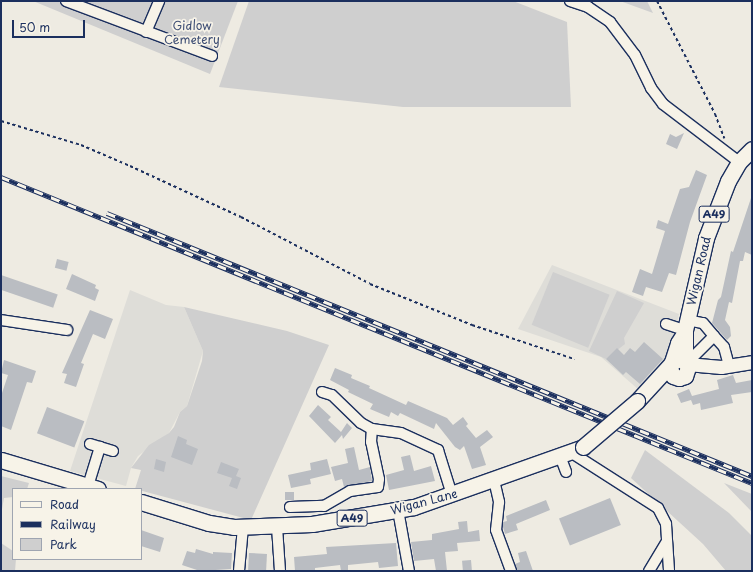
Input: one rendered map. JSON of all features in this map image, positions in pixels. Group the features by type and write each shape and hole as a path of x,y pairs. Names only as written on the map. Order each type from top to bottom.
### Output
{"highway":[{"name":"Wigan Road","path":"680,367 686,327 706,238 716,206 739,162 752,149"},
{"name":"A49","path":"572,452 680,367"},
{"name":"Wigan Lane","path":"142,502 210,523 243,527 277,527 398,510 452,495 572,452"},
{"path":"1,460 93,488"}],"main road":[{"path":"680,367 725,367 752,362"}],"street":[{"path":"66,1 212,56"},
{"path":"146,32 159,1"},
{"path":"570,1 588,8 610,22 635,55 651,88 663,104 739,162"},
{"path":"1,320 67,330"},
{"path":"666,324 686,327 703,323 724,347 725,367"},
{"path":"680,367 714,336"},
{"path":"322,392 332,395 361,423 372,429 401,433 438,450 452,495"},
{"path":"290,507 324,506 350,491 378,487 380,480 371,442 372,429"},
{"path":"93,488 95,445 113,451"},
{"path":"566,472 572,452 658,508 666,524 666,543 669,571"},
{"path":"494,480 499,502 496,530 511,571"},
{"path":"398,510 409,571"},
{"path":"239,571 243,527"},
{"path":"277,527 280,571"},
{"path":"649,571 666,543"}],"path":[{"path":"657,1 728,143"},
{"path":"1,121 81,145 130,166 241,217 370,284 472,325 574,359"}],"shaded area":[{"path":"552,265 679,314 671,349 654,376 639,390 601,357 518,329"},
{"path":"130,290 166,305 184,307 203,351 187,406 180,412 169,433 138,456 131,468 126,486 70,471"}],"green space":[{"name":"Gidlow Cemetery","path":"33,1 238,1 210,74"},
{"path":"249,1 513,1 567,22 571,107 403,107 219,87"},
{"path":"620,1 647,1 653,13"},
{"path":"553,272 610,295 588,348 532,325"},
{"path":"617,291 644,303 624,338 625,344 606,359 589,351"},
{"path":"184,307 287,331 329,345 251,520 142,491 142,488 135,488 141,470 131,468 149,445 169,433 174,427 180,412 187,406 202,361 203,351"},
{"path":"645,450 729,513 752,536 752,571 726,571 703,544 631,478"},
{"path":"1,476 29,483 27,488 12,488 12,497 4,498 1,515"},
{"path":"724,483 752,494 752,512"},
{"path":"1,543 12,550 12,560 16,560 15,571 1,571"}],"building":[{"path":"684,133 677,149 666,144 670,134 676,137"},
{"path":"696,170 707,175 690,222 676,275 669,273 662,292 646,287 643,296 632,292 640,269 652,274 665,231 656,228 658,220 668,224 680,189 689,187"},
{"path":"751,198 752,255 745,252 743,261 740,261 732,303 729,302 725,320 730,327 731,336 727,340 712,323 718,300 721,297 731,251 733,252"},
{"path":"57,259 69,262 66,271 55,268"},
{"path":"72,274 96,285 95,288 99,290 95,301 66,289"},
{"path":"1,275 58,295 53,308 1,290"},
{"path":"90,310 113,319 105,339 93,334 81,363 84,364 76,387 64,383 67,374 62,373"},
{"path":"644,342 663,359 640,384 626,372 623,375 606,359 617,348 624,355 630,348 635,352"},
{"path":"4,360 36,371 32,383 27,382 11,430 1,426 1,396 8,375 1,373"},
{"path":"335,368 352,375 351,378 370,386 369,388 406,405 408,401 447,418 453,425 463,417 468,424 466,426 476,438 487,430 493,437 480,447 486,465 472,469 464,446 460,450 455,447 436,423 434,429 400,413 398,416 391,412 389,417 370,409 373,404 348,392 349,390 330,380"},
{"path":"733,375 736,383 752,380 752,392 731,395 733,403 701,410 700,403 693,405 691,400 681,403 677,394 689,389 692,396 719,389 717,380"},
{"path":"318,405 331,417 328,420 341,432 347,423 352,428 343,439 342,435 335,443 309,416"},
{"path":"47,407 84,421 74,447 37,433"},
{"path":"178,436 187,440 186,444 198,449 192,465 171,457"},
{"path":"354,447 359,470 370,467 372,481 344,487 342,479 335,481 331,467 348,463 345,449"},
{"path":"410,455 414,471 431,466 435,481 389,490 386,475 404,470 401,457"},
{"path":"156,459 166,462 164,472 154,469"},
{"path":"327,459 331,474 310,479 311,484 291,488 288,475 311,470 310,463"},
{"path":"221,462 239,469 236,476 241,478 237,489 229,486 232,478 217,473"},
{"path":"285,492 294,492 294,500 285,500"},
{"path":"610,498 621,525 570,545 559,519"},
{"path":"546,500 550,510 516,524 518,530 505,534 503,522 507,521 506,516"},
{"path":"467,521 468,532 479,530 480,541 457,543 458,551 445,552 447,571 436,571 434,559 414,561 411,542 432,540 432,534 459,529 458,522"},
{"path":"142,530 164,538 160,552 142,546"},
{"path":"396,543 398,566 379,568 378,562 348,565 348,571 341,571 340,565 315,568 315,571 295,571 294,557 327,554 326,547"},
{"path":"196,549 213,554 213,552 232,553 231,569 200,571 182,565 187,551 195,553"},
{"path":"526,551 533,571 517,571 515,564 520,562 518,553"},
{"path":"249,553 267,554 266,571 248,570"},
{"path":"471,560 472,571 463,571 462,561"}],"railway":[{"path":"1,177 752,483"},
{"path":"107,213 752,476"}]}
